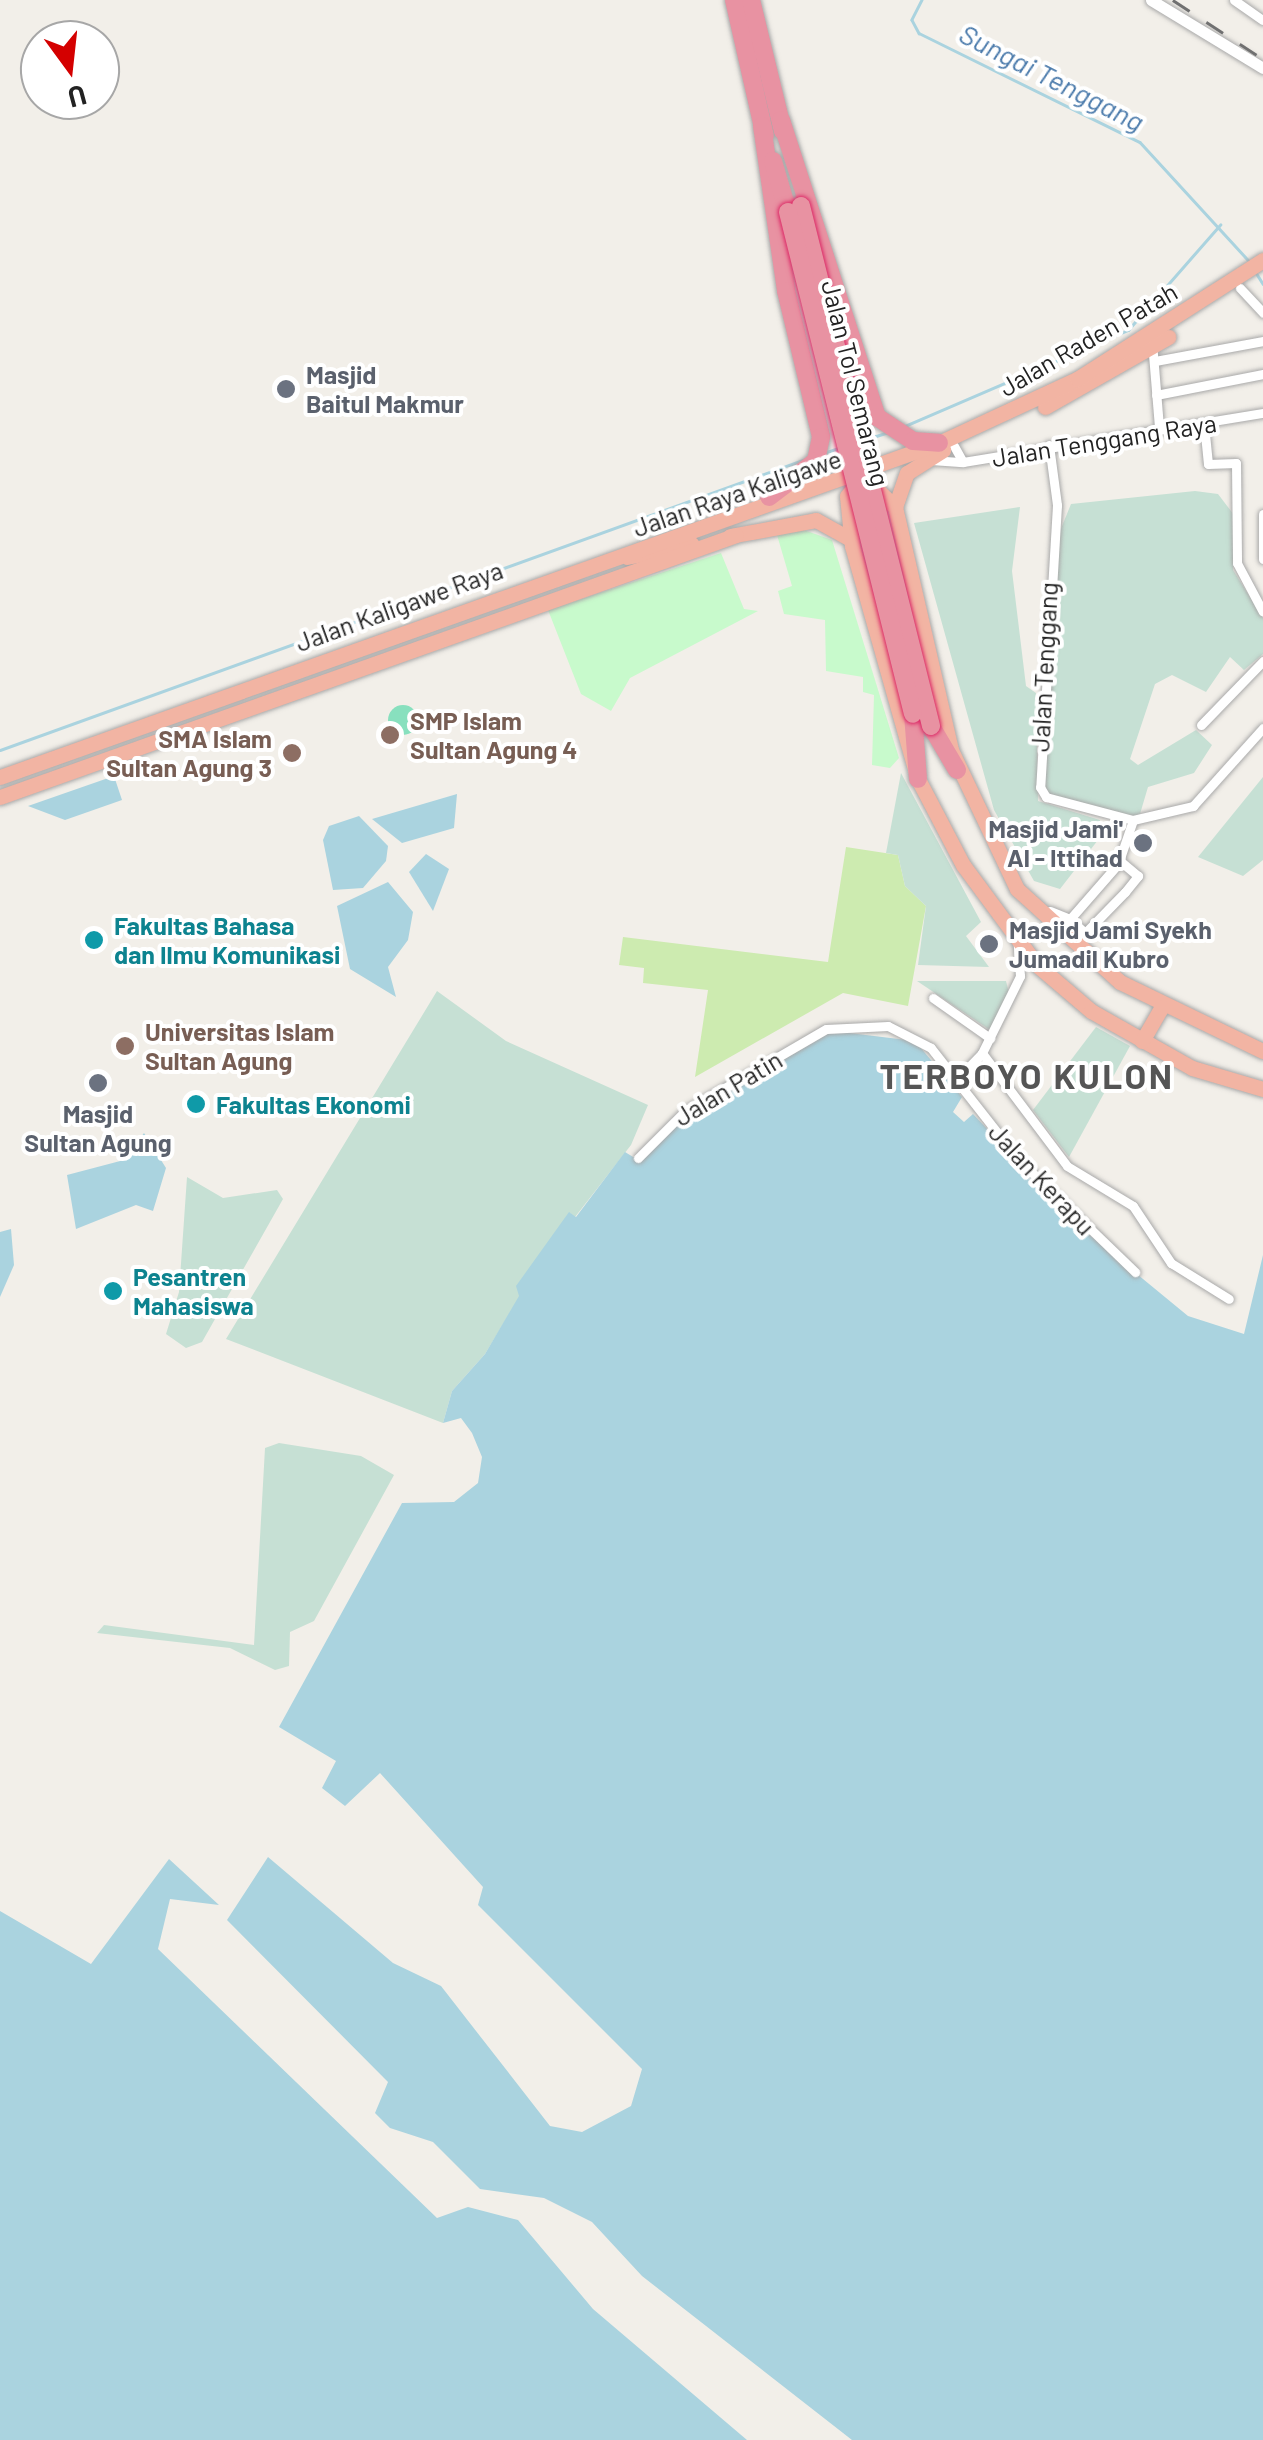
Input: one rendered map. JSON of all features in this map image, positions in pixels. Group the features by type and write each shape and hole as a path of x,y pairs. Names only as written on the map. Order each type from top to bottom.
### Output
{"highway":[{"name":"Jalan Tol Semarang","path":"734,0 772,123 930,726 957,770"},
{"name":"Jalan Tol Semarang","path":"751,0 772,123"},
{"path":"772,123 878,417 906,437 946,446"},
{"path":"772,123 820,442 812,476"},
{"name":"Jalan Tol Semarang","path":"794,209 914,714 918,779"},
{"name":"Jalan Raden Patah","path":"864,476 946,446 1153,348 1238,286 1263,260"},
{"name":"Jalan Raden Patah","path":"1238,286 1263,274"},
{"path":"894,507 907,473 946,446"},
{"name":"Jalan Raden Patah","path":"812,476 946,446"},
{"path":"896,457 864,476 847,496 852,546 918,779 1018,941 1037,965 1142,1041 1263,1089"},
{"path":"769,497 812,476 864,476 894,507 957,770 1038,915 1086,960 1162,1007 1263,1051"},
{"name":"Jalan Raya Kaligawe","path":"626,558 864,476"},
{"name":"Jalan Kaligawe Raya","path":"0,776 769,497"},
{"path":"0,768 750,504"},
{"path":"626,558 826,521 852,546"},
{"path":"0,797 736,535"},
{"name":"Jalan Kaligawe Raya","path":"0,787 626,558"},
{"path":"1142,1041 1162,1007"}],"street":[{"path":"1152,0 1263,68"},
{"path":"1234,0 1263,20"},
{"path":"1238,286 1263,314"},
{"path":"1159,428 1153,348 1263,341"},
{"path":"1156,395 1263,374"},
{"name":"Jalan Tenggang Raya","path":"946,446 962,462 1263,413"},
{"path":"1204,424 1208,464 1236,463 1237,562 1263,612"},
{"name":"Jalan Tenggang","path":"1049,445 1056,506 1040,787 1046,797 1134,820"},
{"path":"925,460 962,462"},
{"path":"1263,514 1263,559"},
{"path":"1200,725 1263,661"},
{"path":"1070,919 1120,861 1134,820 1194,806 1263,728"},
{"path":"1038,915 1070,919 1085,932 1138,876 1120,861"},
{"path":"959,1076 982,1053 1020,976 1018,941"},
{"path":"1020,976 1037,965"},
{"path":"934,998 990,1038"},
{"name":"Jalan Kerapu","path":"826,1029 910,1032 959,1076 1018,1159 1135,1272"},
{"name":"Jalan Patin","path":"638,1158 701,1100 826,1029"},
{"path":"982,1053 1067,1166 1133,1206 1154,1242 1190,1279 1230,1299"}],"green space":[{"path":"1195,491 1218,494 1234,515 1233,570 1263,618 1263,654 1244,670 1230,657 1206,692 1172,675 1155,684 1130,759 1138,765 1196,730 1212,745 1194,773 1148,787 1140,814 1126,821 1044,794 1058,536 1071,504"},
{"path":"1020,507 1012,571 1026,686 1036,693 1038,801 1100,820 1098,840 1060,889 1034,881 994,810 914,523"},
{"path":"804,530 832,540 899,758 890,768 872,765 874,695 863,692 863,677 826,671 825,620 784,614 778,591 792,586 777,535"},
{"path":"721,553 744,609 758,611 630,678 611,711 581,694 548,610"},
{"path":"403,705 417,714 418,720 409,734 403,735 389,726 388,720 397,706"},
{"path":"901,773 981,922 966,936 989,967 918,965 926,906 905,886 898,855 886,853"},
{"path":"1263,777 1263,860 1243,876 1198,857"},
{"path":"846,847 898,855 905,886 926,906 908,1006 843,993 695,1077 708,990 643,983 644,968 619,965 623,937 828,962"},
{"path":"917,981 1006,981 1009,993 990,1030"},
{"path":"437,991 506,1041 648,1105 631,1145 575,1217 570,1213 485,1354 452,1391 443,1423 226,1339"},
{"path":"1096,1027 1130,1046 1069,1157 1033,1110"},
{"path":"187,1177 223,1198 277,1190 283,1199 202,1342 186,1348 166,1334 179,1292"},
{"path":"279,1443 361,1456 394,1475 314,1621 290,1632 289,1666 275,1670 230,1648 97,1633 104,1625 254,1645 265,1448"}],"water":[{"path":"114,776 122,800 65,820 28,806"},
{"path":"457,794 454,828 402,843 372,819"},
{"path":"359,816 388,846 386,861 363,888 333,890 323,840 329,826"},
{"path":"426,854 449,869 433,911 409,872"},
{"path":"388,882 413,912 408,940 388,967 396,997 350,969 337,906"},
{"path":"833,1031 915,1041 962,1097 953,1112 964,1122 973,1114 1081,1228 1188,1316 1244,1334 1263,1255 1263,2440 852,2440 642,2276 592,2222 544,2198 480,2189 433,2142 390,2128 375,2113 388,2082 227,1920 268,1857 393,1963 441,1986 550,2126 582,2132 631,2106 642,2069 478,1905 483,1887 380,1773 345,1806 322,1788 336,1761 279,1727 402,1503 454,1502 478,1483 482,1457 472,1433 461,1418 443,1423 452,1391 485,1354 519,1296 516,1286 569,1212 576,1217 625,1152 638,1160 661,1131"},
{"path":"144,1133 166,1168 153,1211 136,1205 76,1229 67,1175 124,1160"},
{"path":"11,1229 14,1265 0,1297 0,1232"},
{"path":"169,1859 219,1905 170,1899 158,1949 437,2218 468,2207 518,2220 593,2309 747,2440 0,2440 0,1911 91,1964"}],"waterway":[{"name":"Sungai Tenggang","path":"922,0 912,20 919,33 1140,142 1248,260"},
{"path":"905,426 1128,330 1220,225"},
{"name":"Sungai Tenggang","path":"1255,271 1263,284"},
{"path":"867,439 888,432"},
{"path":"824,453 841,447"},
{"path":"0,750 803,460"}],"railway":[{"path":"1173,0 1263,59"}],"place":[{"name":"Masjid Baitul Makmur","path":"286,389"},
{"name":"SMP Islam Sultan Agung 4","path":"390,735"},
{"name":"SMA Islam Sultan Agung 3","path":"292,753"},
{"name":"Masjid Jami' Al - Ittihad","path":"1143,843"},
{"name":"Fakultas Bahasa dan Ilmu Komunikasi","path":"94,940"},
{"name":"Masjid Jami Syekh Jumadil Kubro","path":"989,944"},
{"name":"Universitas Islam Sultan Agung","path":"125,1046"},
{"name":"Masjid Sultan Agung","path":"98,1083"},
{"name":"Fakultas Ekonomi","path":"196,1104"},
{"name":"Pesantren Mahasiswa","path":"113,1291"}],"district":[{"name":"TERBOYO KULON","path":"1027,1075"}]}
